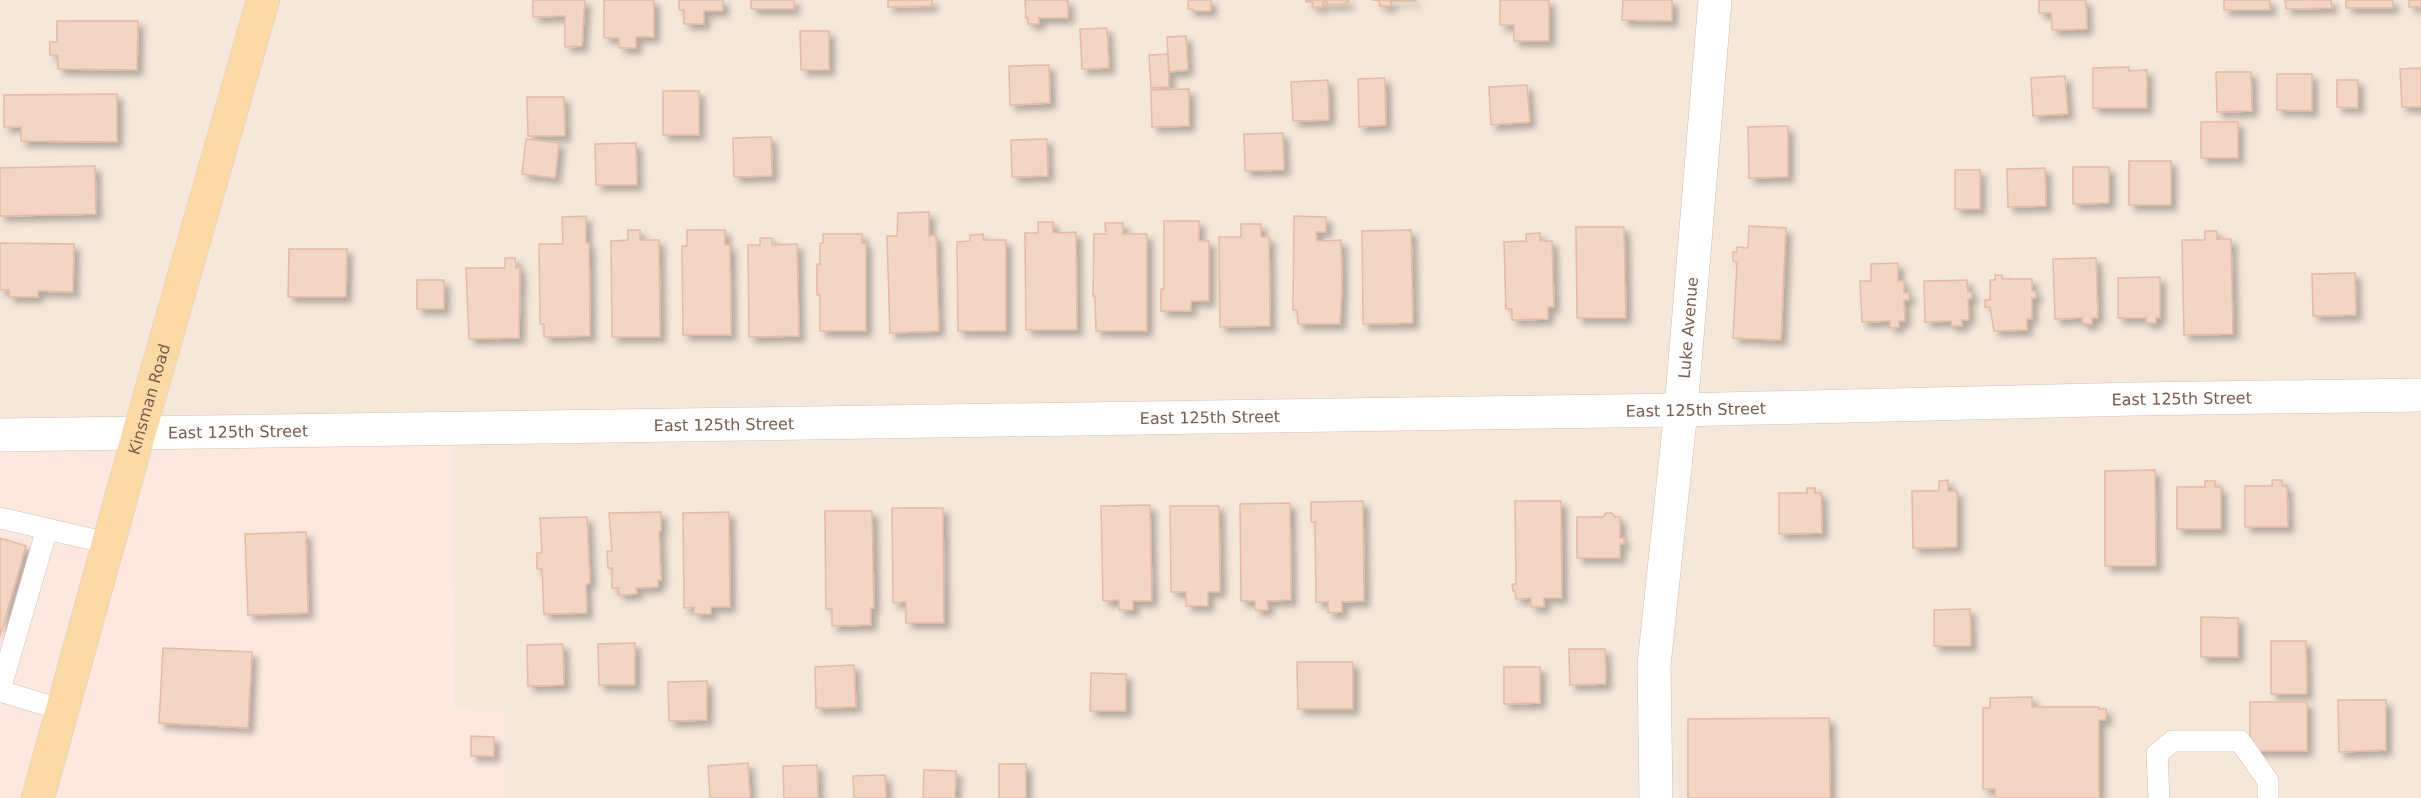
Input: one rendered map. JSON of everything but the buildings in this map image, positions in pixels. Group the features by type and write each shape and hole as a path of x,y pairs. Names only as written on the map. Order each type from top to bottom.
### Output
{"main road":[{"name":"Kinsman Road","path":"38,798 139,433 263,0"}],"street":[{"name":"Luke Avenue","path":"1656,798 1654,665 1681,410 1715,0"},
{"name":"East 125th Street","path":"0,435 1681,410 2134,399 2421,395"}],"lane":[{"path":"0,518 108,543"},
{"path":"47,529 23,585 9,631 0,691 63,710"},
{"path":"2159,798 2157,754 2173,741 2240,741 2268,781 2268,798"}],"shaded area":[{"path":"0,0 2421,0 2421,798 505,798 505,712 454,711 450,428 0,435"},
{"path":"450,428 454,710 505,712 505,798 0,798 0,435"}]}
